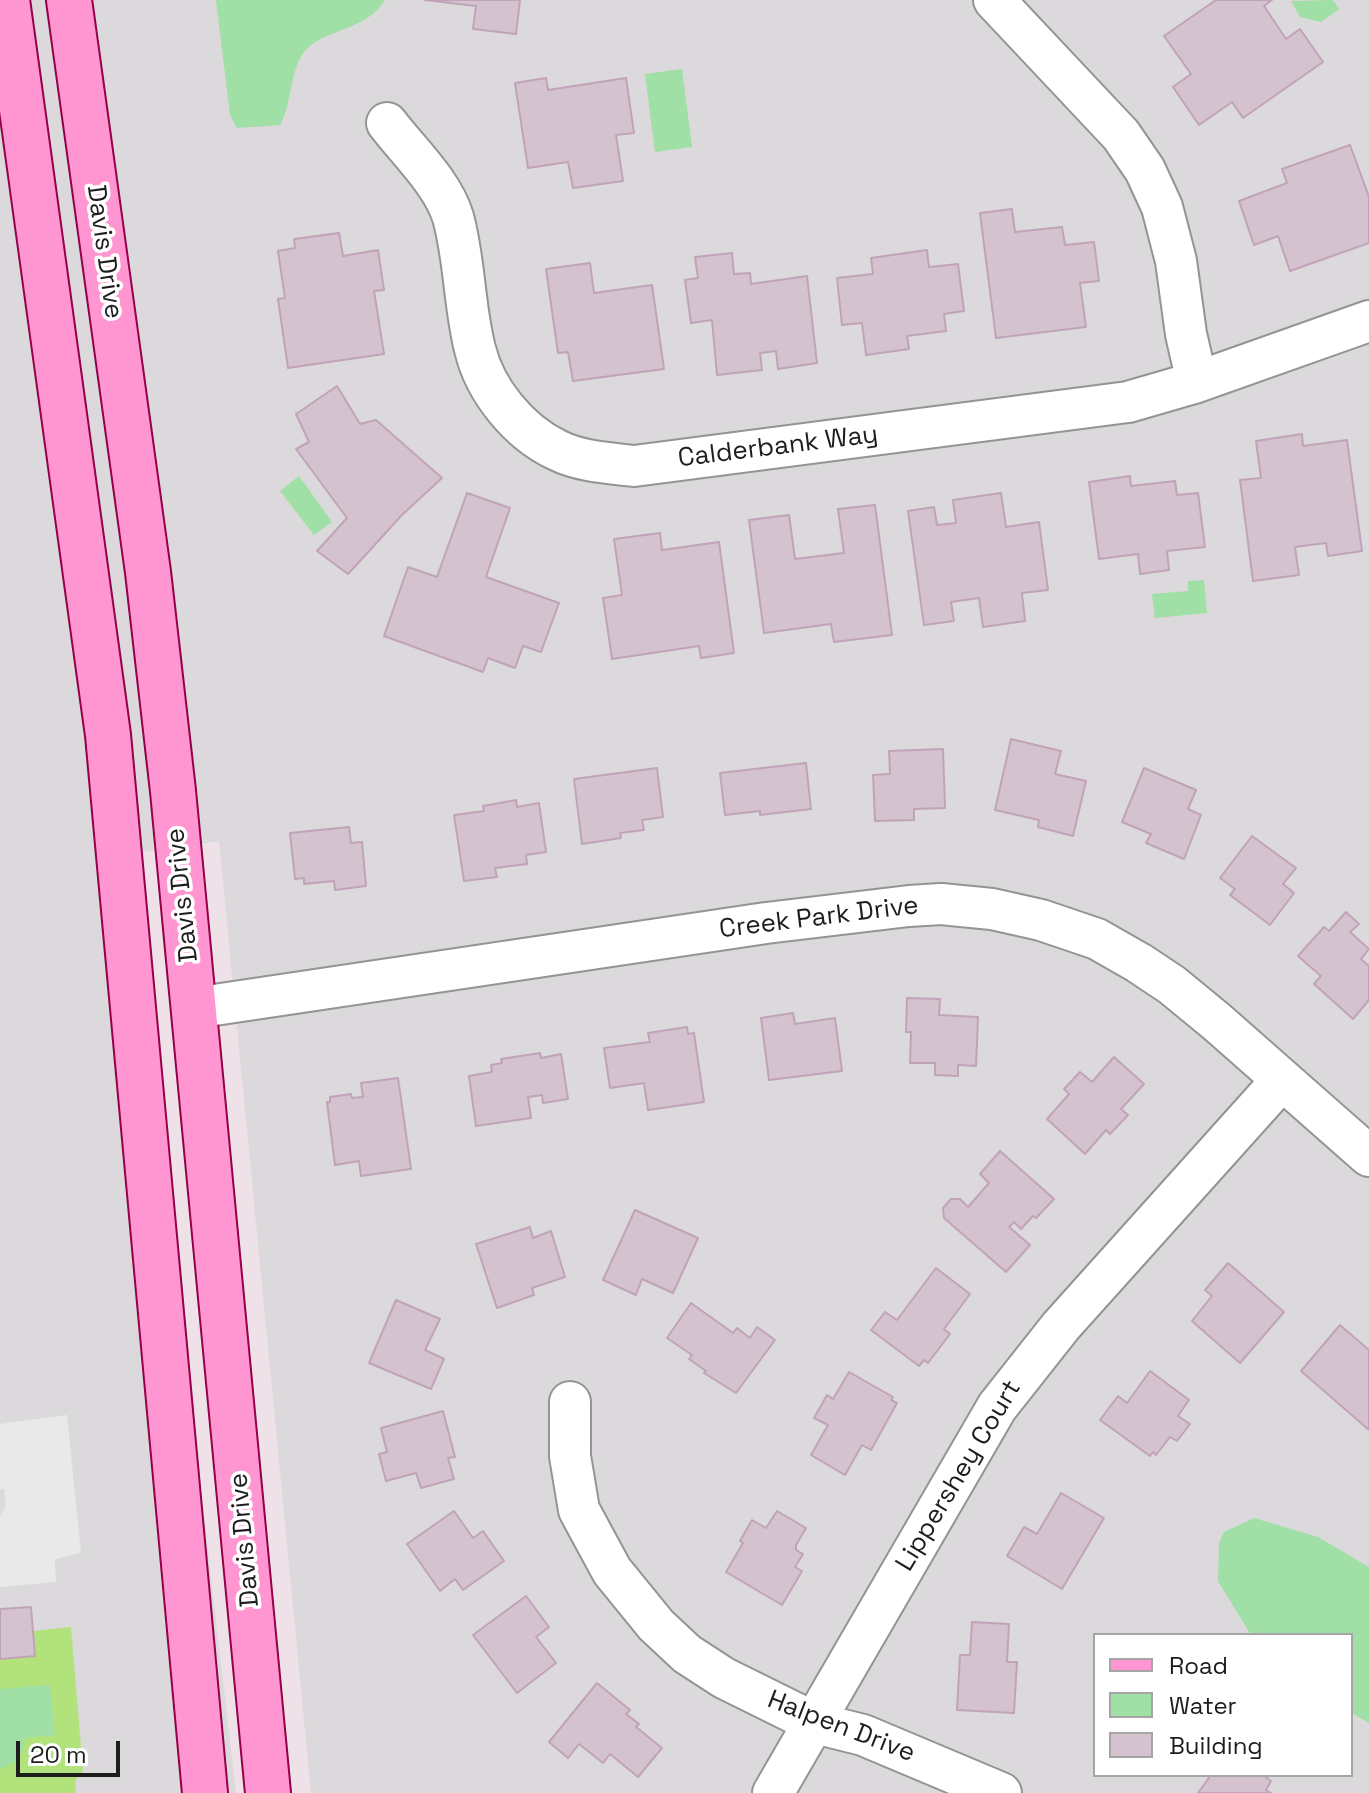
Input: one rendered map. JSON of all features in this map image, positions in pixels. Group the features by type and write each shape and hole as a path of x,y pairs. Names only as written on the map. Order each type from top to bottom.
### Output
{"main road":[{"path":"7,0 108,735 205,1793"},
{"name":"Davis Drive","path":"69,0 148,572 194,1008 268,1793"}],"street":[{"path":"994,0 1121,135 1145,170 1162,207 1176,261 1186,334 1197,382"},
{"name":"Calderbank Way","path":"387,123 440,190 453,217 475,352 489,383 506,410 557,450 592,461 634,466 1128,402 1197,382 1369,321"},
{"name":"Creek Park Drive","path":"194,1008 766,923 941,904 992,909 1041,920 1097,939 1172,985 1369,1156"},
{"name":"Lippershey Court","path":"773,1793 997,1407 1061,1326 1281,1081"},
{"name":"Halpen Drive","path":"570,1402 570,1456 579,1510 612,1571 656,1625 687,1654 724,1678 815,1723 863,1735 1001,1793"}],"shaded area":[{"path":"0,0 1369,0 1369,1793 311,1793 219,841 101,858 128,856 236,1793 0,1793"},
{"path":"67,1415 81,1553 55,1559 56,1582 0,1587 0,1517 6,1505 4,1489 0,1489 0,1424"},
{"path":"31,1607 34,1631 71,1627 83,1771 75,1781 76,1793 0,1793 0,1609"}],"water":[{"path":"216,0 385,0 370,16 311,45 304,53 298,62 280,125 237,128 230,115"},
{"path":"1333,0 1339,9 1321,22 1300,17 1291,1"},
{"path":"682,69 692,147 655,152 645,74"},
{"path":"299,476 332,522 314,535 280,491"},
{"path":"1204,580 1207,613 1155,618 1152,594 1188,591 1188,581"},
{"path":"1254,1518 1318,1537 1369,1567 1369,1723 1353,1714 1353,1633 1250,1633 1218,1581 1219,1543 1224,1532"},
{"path":"50,1685 55,1735 24,1738 18,1758 0,1769 0,1689"}],"building":[{"path":"425,0 520,0 516,34 473,29 476,6"},
{"path":"1216,0 1272,0 1264,6 1286,39 1300,29 1323,62 1243,118 1232,102 1199,125 1173,87 1191,74 1164,36"},
{"path":"546,78 548,90 626,78 634,133 616,135 623,181 573,188 568,162 528,168 515,83"},
{"path":"1350,145 1369,197 1369,243 1290,271 1278,236 1254,245 1239,201 1287,183 1282,169"},
{"path":"1012,209 1015,232 1062,227 1065,245 1094,242 1099,281 1080,283 1086,327 996,338 980,213"},
{"path":"339,233 343,256 378,250 384,290 374,291 384,354 288,368 278,299 285,298 278,251 295,248 294,239"},
{"path":"927,250 929,267 958,264 964,311 944,314 946,331 907,336 909,349 866,355 862,323 842,325 837,278 873,274 871,258"},
{"path":"732,253 734,274 750,273 751,284 807,276 817,363 778,369 776,351 760,353 762,370 717,375 712,320 691,323 685,280 698,278 695,257"},
{"path":"590,263 594,293 652,285 664,369 573,381 568,352 558,353 546,269"},
{"path":"337,386 360,424 376,420 442,478 402,515 348,574 317,551 347,518 296,449 309,442 296,414"},
{"path":"1302,434 1303,446 1347,440 1362,551 1328,556 1326,543 1295,547 1299,575 1253,581 1240,480 1261,478 1256,441"},
{"path":"1130,476 1131,486 1175,481 1177,495 1198,493 1205,547 1167,551 1169,570 1140,574 1138,554 1099,559 1089,482"},
{"path":"467,493 510,508 486,577 559,603 541,652 523,646 515,668 488,658 483,672 384,636 408,567 437,577"},
{"path":"1001,493 1006,527 1039,522 1048,590 1022,593 1025,621 983,627 979,598 951,602 954,621 924,625 908,511 934,507 937,525 956,523 953,500"},
{"path":"875,505 892,635 834,642 831,624 764,633 749,520 789,515 795,559 844,553 838,509"},
{"path":"660,533 662,550 719,542 734,653 701,658 699,646 612,659 603,598 622,595 614,539"},
{"path":"1011,739 1061,751 1055,774 1086,781 1073,836 1038,827 1039,820 995,810"},
{"path":"943,749 945,808 914,809 914,820 875,821 873,775 890,774 889,751"},
{"path":"806,763 811,809 760,815 760,811 725,815 720,773"},
{"path":"657,768 663,817 642,820 644,830 620,833 621,838 582,844 574,779"},
{"path":"1144,768 1196,790 1188,809 1201,815 1184,859 1146,843 1151,834 1122,822"},
{"path":"516,800 517,807 539,803 546,852 526,855 527,864 495,868 497,877 464,881 454,815 484,811 483,806"},
{"path":"349,827 351,843 362,842 366,886 335,890 334,881 304,884 304,878 295,879 290,833"},
{"path":"1252,836 1296,868 1283,884 1294,893 1270,925 1230,895 1235,889 1220,878"},
{"path":"1346,912 1359,924 1350,932 1369,949 1361,959 1369,966 1369,1000 1353,1019 1314,984 1321,976 1298,956 1324,927 1329,931"},
{"path":"907,998 940,999 939,1015 978,1017 976,1066 958,1065 958,1076 935,1075 935,1063 910,1063 911,1032 906,1032"},
{"path":"793,1013 795,1024 835,1018 842,1071 769,1080 761,1018"},
{"path":"687,1027 688,1034 694,1033 704,1102 648,1110 644,1083 610,1088 604,1048 650,1042 648,1033"},
{"path":"540,1053 541,1058 561,1054 568,1099 543,1103 542,1095 528,1097 531,1118 476,1126 469,1076 492,1072 491,1065 502,1063 501,1059"},
{"path":"1114,1057 1144,1084 1121,1109 1128,1115 1110,1134 1106,1130 1085,1154 1047,1119 1069,1094 1064,1089 1080,1072 1092,1082"},
{"path":"398,1078 411,1169 361,1176 359,1161 335,1165 327,1102 330,1102 330,1097 351,1094 352,1098 363,1097 361,1083"},
{"path":"1000,1151 1054,1199 1021,1229 1014,1222 1009,1227 1030,1245 1006,1272 944,1218 943,1208 951,1199 960,1199 968,1207 989,1183 980,1174"},
{"path":"635,1210 698,1238 673,1293 642,1279 636,1295 603,1280"},
{"path":"530,1227 533,1238 551,1231 565,1277 532,1288 534,1295 497,1308 476,1244"},
{"path":"1228,1263 1284,1312 1240,1363 1192,1321 1212,1296 1205,1290"},
{"path":"936,1268 970,1294 944,1329 950,1334 928,1363 924,1360 919,1366 871,1330 885,1312 897,1320"},
{"path":"396,1300 440,1319 425,1350 444,1359 431,1389 369,1363"},
{"path":"691,1303 733,1333 737,1328 750,1338 757,1327 775,1340 736,1393 704,1373 706,1371 689,1359 692,1355 667,1338"},
{"path":"1340,1325 1369,1350 1369,1430 1301,1371"},
{"path":"1150,1371 1189,1400 1178,1416 1190,1424 1177,1441 1170,1437 1156,1455 1153,1452 1150,1456 1100,1420 1118,1396 1127,1403"},
{"path":"849,1372 893,1397 891,1400 897,1403 871,1450 862,1445 845,1475 811,1455 828,1425 814,1418 827,1395 833,1399"},
{"path":"443,1411 455,1457 448,1458 454,1479 421,1488 416,1473 386,1481 379,1454 387,1452 381,1428"},
{"path":"1061,1493 1104,1518 1062,1589 1007,1556 1024,1527 1037,1534"},
{"path":"454,1511 473,1538 483,1531 504,1561 463,1590 455,1579 440,1591 407,1544"},
{"path":"777,1511 806,1528 796,1545 796,1550 803,1554 795,1567 802,1571 782,1605 726,1572 752,1520 766,1528"},
{"path":"526,1596 549,1627 536,1637 556,1663 517,1693 473,1635"},
{"path":"31,1607 35,1656 0,1659 0,1609"},
{"path":"972,1622 1009,1624 1007,1662 1017,1662 1014,1713 957,1710 960,1655 970,1655"},
{"path":"597,1683 630,1710 626,1714 639,1724 636,1727 662,1748 638,1777 610,1754 603,1763 579,1744 568,1758 549,1742"},
{"path":"1210,1777 1266,1777 1271,1781 1266,1790 1271,1793 1198,1793"}]}
